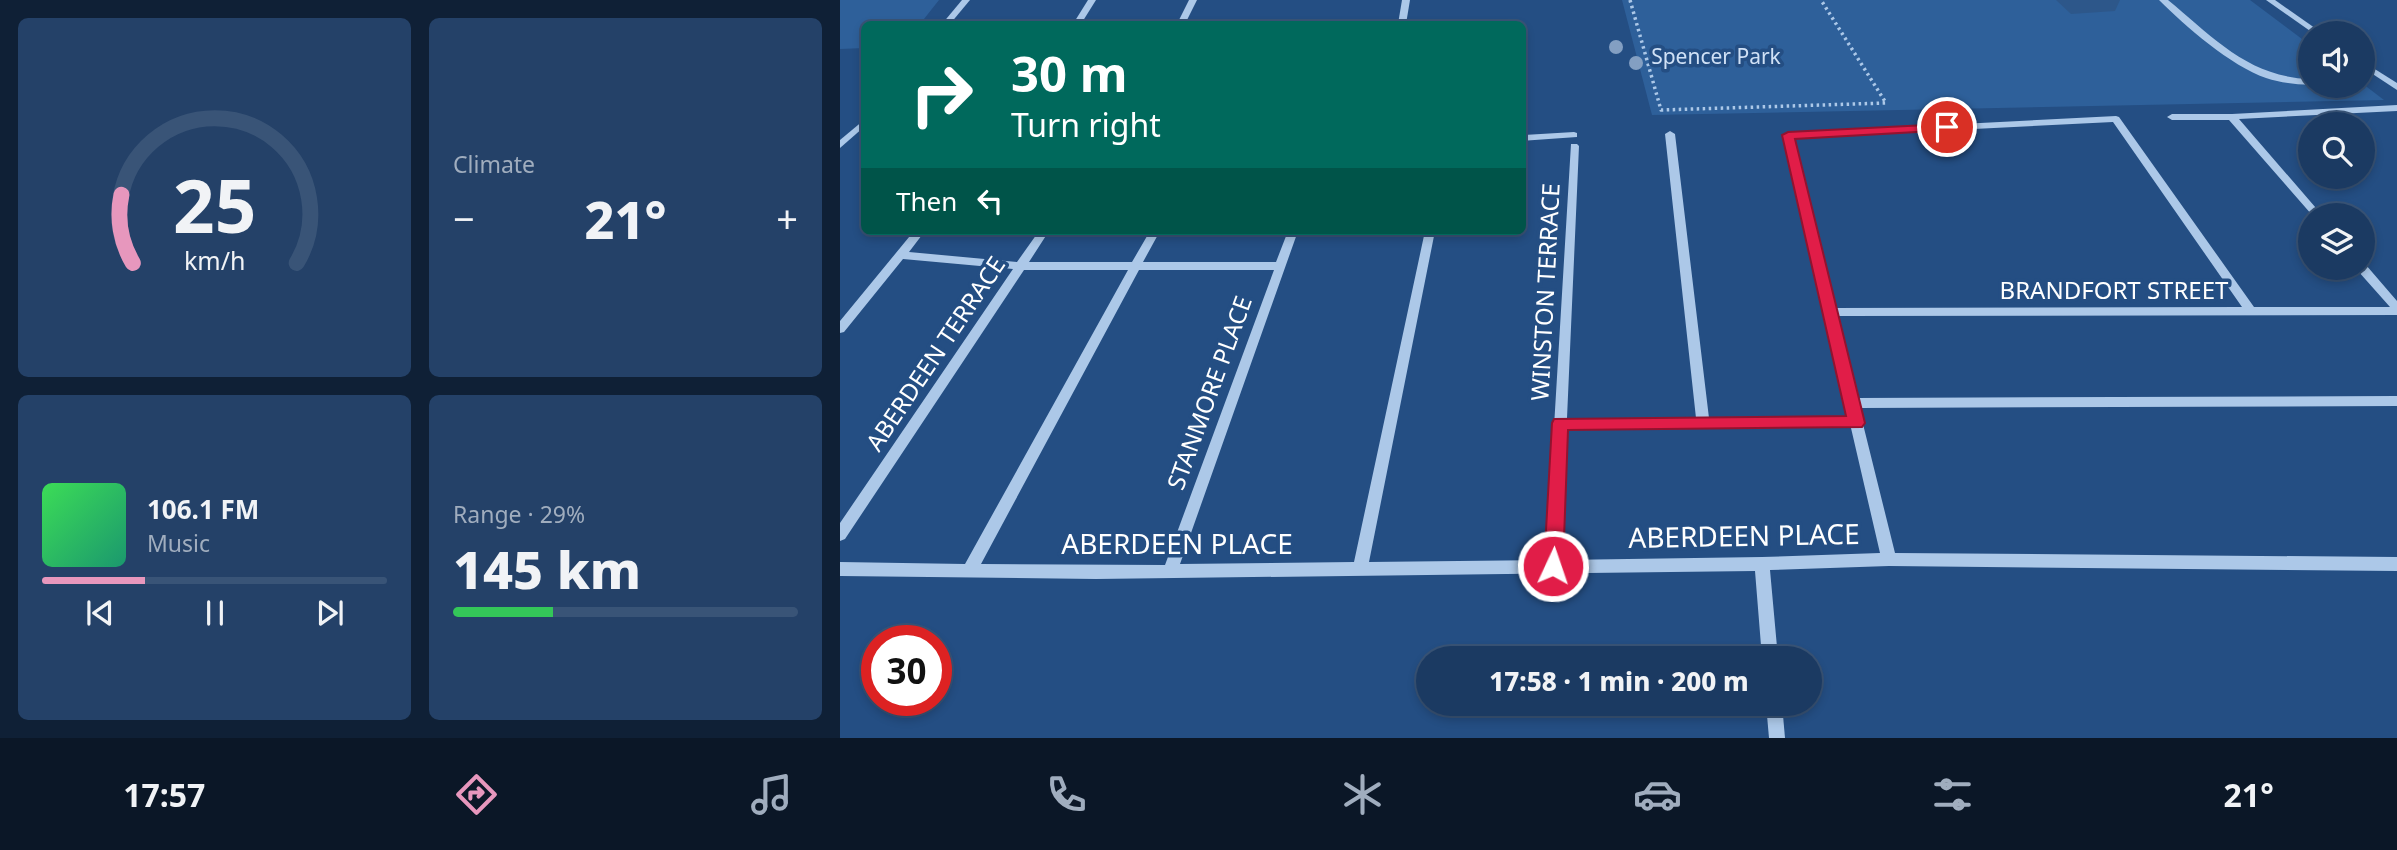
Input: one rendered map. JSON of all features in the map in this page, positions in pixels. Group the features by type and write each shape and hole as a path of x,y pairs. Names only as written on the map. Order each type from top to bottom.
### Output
{"street":[{"path":"948,21 966,0"},
{"path":"1079,21 1092,0"},
{"path":"1182,21 1193,0"},
{"path":"1402,21 1406,0"},
{"path":"2163,0 2261,74 2283,81 2298,82"},
{"path":"2270,0 2301,21"},
{"path":"2375,72 2396,86"},
{"path":"2375,76 2380,76"},
{"path":"2172,117 2232,117 2397,108"},
{"path":"2232,117 2307,203"},
{"path":"1889,559 1788,135 2116,119 2251,312"},
{"path":"840,145 861,126"},
{"path":"1670,134 1703,423"},
{"name":"WINSTON TERRACE","path":"1526,138 1574,141 1553,566"},
{"path":"840,328 917,235"},
{"name":"ABERDEEN TERRACE","path":"840,536 1041,235"},
{"path":"969,571 1154,235"},
{"name":"STANMORE PLACE","path":"1170,571 1292,235"},
{"path":"1360,569 1429,235"},
{"path":"900,255 1020,266 1281,266"},
{"path":"2372,280 2397,309"},
{"name":"BRANDFORT STREET","path":"1830,312 2251,312 2397,309"},
{"path":"1852,403 2397,401"},
{"path":"1560,423 1856,423"},
{"name":"ABERDEEN PLACE","path":"840,569 1170,571 1762,564 1889,559 2397,564"},
{"path":"1762,564 1769,646"},
{"path":"1775,716 1777,738"}],"path":[{"path":"1630,0 1661,110 1886,103 1821,0"}],"green space":[{"path":"840,0 939,0 922,21 861,21 861,48 840,49"},
{"name":"Spencer Park","path":"1622,0 2250,0 2298,36 2298,98 2375,98 2375,93 2384,100 1652,115"}],"route":[{"path":"1553,566 1560,423 1856,423 1788,135 1947,127"}]}
